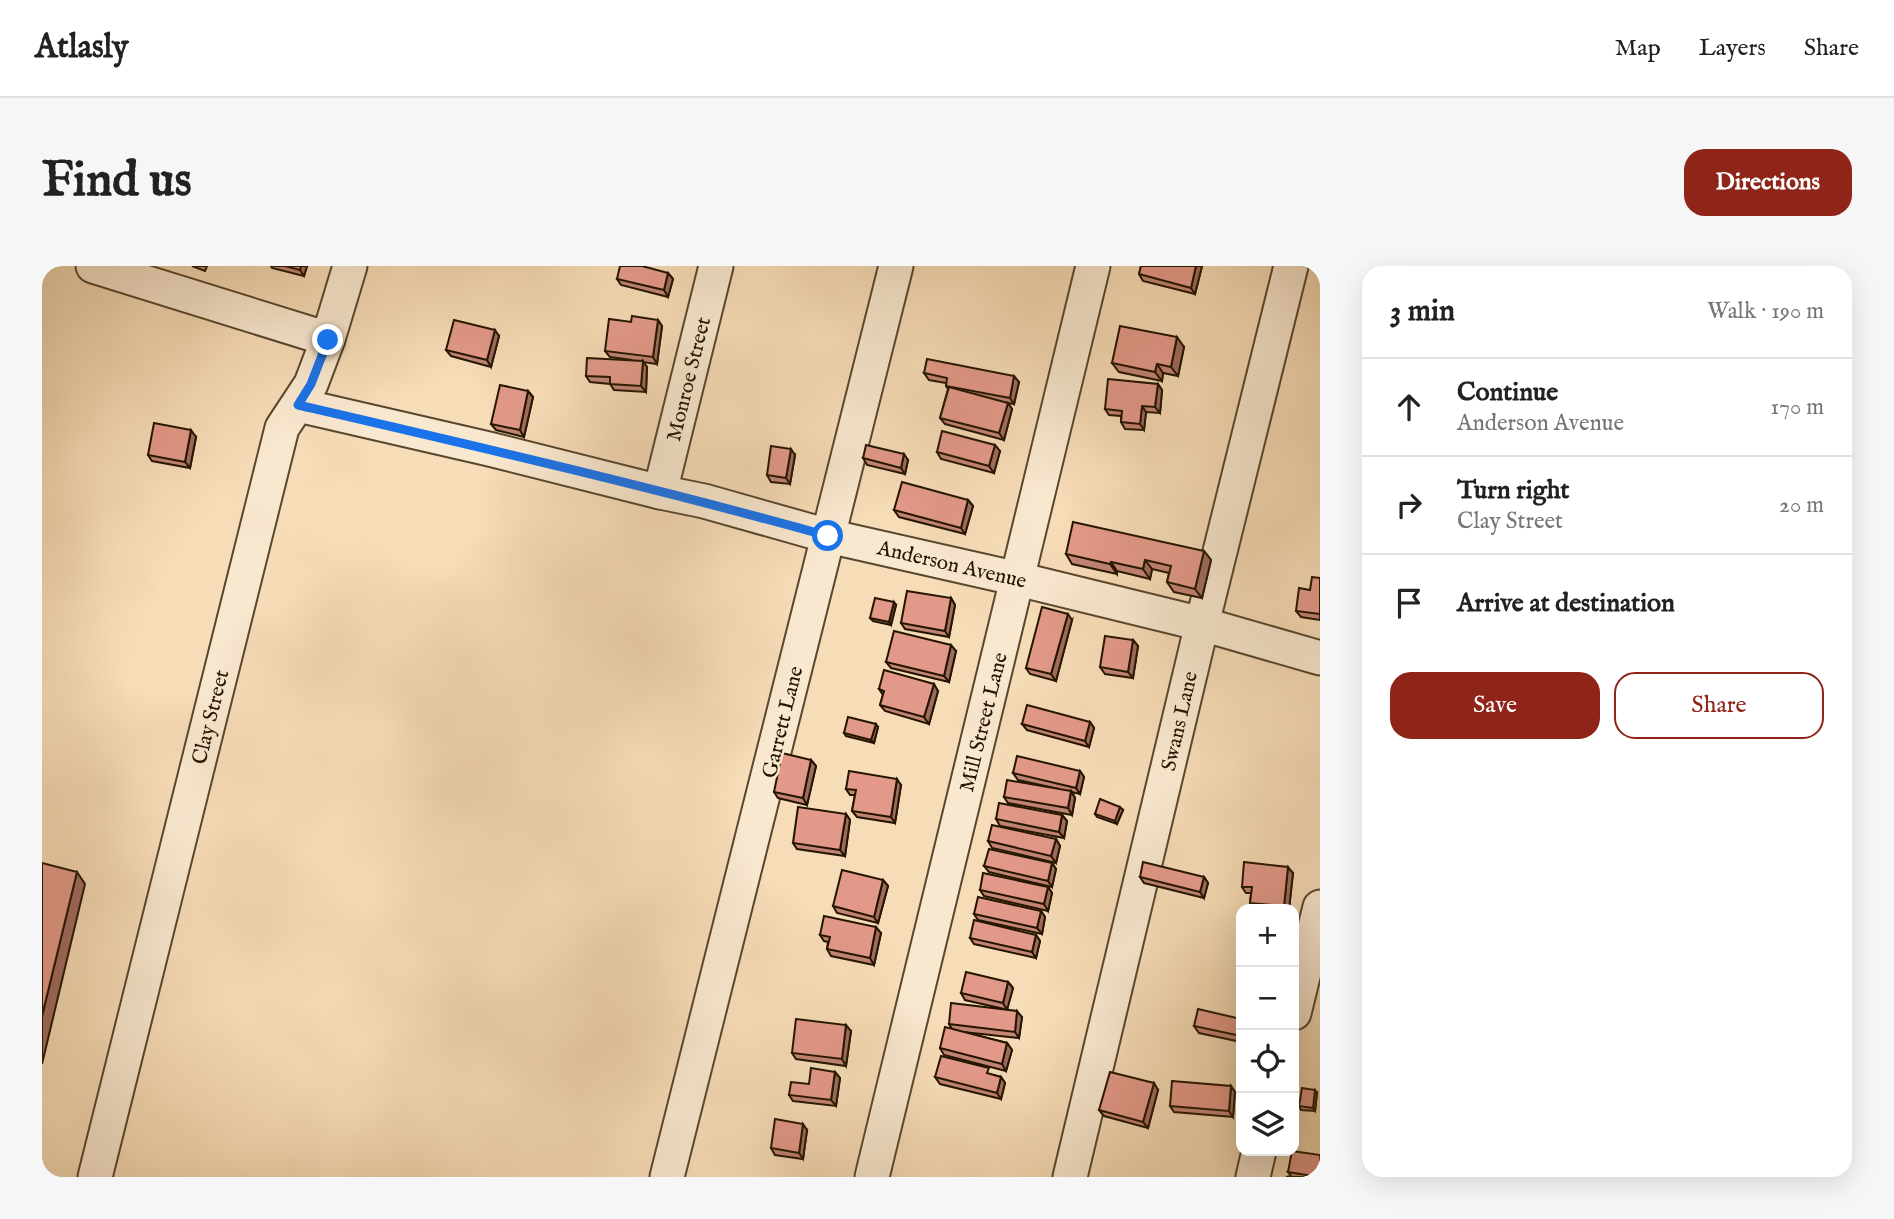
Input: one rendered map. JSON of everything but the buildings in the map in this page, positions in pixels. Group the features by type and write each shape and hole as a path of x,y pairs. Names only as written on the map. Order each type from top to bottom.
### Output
{"street":[{"path":"93,266 328,340"},
{"name":"Clay Street","path":"95,1177 282,428 311,384 328,340 350,266"},
{"name":"Monroe Street","path":"660,492 716,266"},
{"name":"Garrett Lane","path":"667,1177 896,266"},
{"name":"Mill Street Lane","path":"872,1177 1093,266"},
{"name":"Swans Lane","path":"1070,1177 1291,266"},
{"name":"Anderson Avenue","path":"298,405 704,501 828,536 1202,624 1320,658"},
{"path":"1299,993 1320,907"},
{"path":"1253,1177 1258,1156"}],"route":[{"path":"328,340 311,384 298,405 704,501 828,536"}]}
